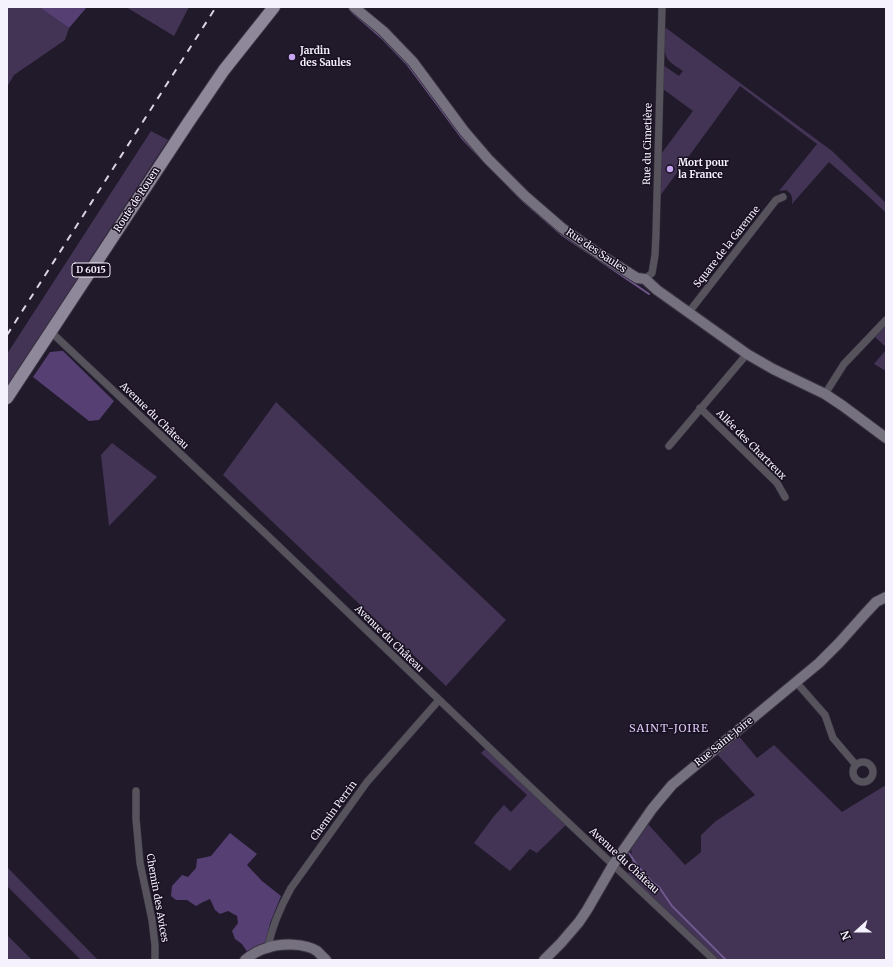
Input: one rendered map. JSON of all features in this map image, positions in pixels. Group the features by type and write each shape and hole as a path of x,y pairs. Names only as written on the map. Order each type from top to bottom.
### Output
{"main road":[{"name":"Route de Rouen","path":"7,398 224,70 274,7"}],"street":[{"name":"Rue des Saules","path":"354,7 383,31 413,62 464,131 488,159 525,196 562,228 637,278 645,279 657,290 747,354 825,394 886,438"},
{"name":"Rue du Cimetière","path":"645,279 652,273 655,255 662,7"},
{"name":"Square de la Garenne","path":"689,312 776,200 783,197"},
{"path":"825,394 844,364 886,320"},
{"name":"Avenue du Château","path":"50,332 268,536 714,960"},
{"path":"668,446 747,354"},
{"name":"Allée des Chartreux","path":"700,408 777,483 785,497"},
{"name":"Rue Saint-Joire","path":"544,960 573,930 587,910 613,865 652,809 672,785 819,663 876,602 886,597"},
{"path":"796,682 825,715 833,738 856,765"},
{"name":"Chemin Perrin","path":"268,947 270,936 282,905 291,888 368,782 439,700"},
{"name":"Chemin des Avices","path":"136,791 136,819 140,863 152,920 155,960"},
{"path":"245,960 268,947 288,945 309,947 317,951 326,960"}],"shaded area":[{"path":"7,7 39,7 69,28 65,40 14,75 7,87"},
{"path":"39,7 87,7 69,28"},
{"path":"126,7 189,7 174,36"},
{"path":"666,28 832,151 886,203 886,213 829,162 792,204 790,193 786,190 779,191 817,144 740,86 660,196 661,154 693,111 663,89 663,65 679,76 683,71 670,62 666,56 664,47 664,31"},
{"path":"151,131 168,140 7,386 7,354"},
{"path":"886,325 886,347 875,337"},
{"path":"63,351 114,401 99,420 89,421 33,377 50,352"},
{"path":"885,351 886,352 886,371 874,364"},
{"path":"276,402 506,620 446,686 223,475"},
{"path":"112,443 157,477 109,526 101,455"},
{"path":"738,735 757,758 774,745 842,812 886,785 886,960 719,960 627,873 633,872 631,847 647,823 685,865 701,852 701,835 716,821 755,795 716,753"},
{"path":"486,748 566,825 537,853 530,849 510,871 474,843 504,805 511,812 527,795 481,753"},
{"path":"230,833 257,854 247,865 262,881 281,896 270,923 266,943 248,953 242,944 235,939 232,931 238,923 237,916 228,911 220,914 215,910 210,899 196,906 187,900 176,900 171,896 172,886 182,875 188,877 196,868 197,859 211,856"},
{"path":"7,867 98,960 81,960 7,886"},
{"path":"7,935 32,960 7,960"}],"waterway":[{"path":"352,12 383,39 407,64 462,138 478,155"},
{"path":"510,188 562,235 649,294"},
{"path":"629,853 636,864 652,882 659,887 672,906 726,960"}],"railway":[{"path":"7,335 216,7"}],"place":[{"name":"Jardin des Saules","path":"292,57"},
{"name":"Mort pour la France","path":"670,169"}],"district":[{"name":"SAINT-JOIRE","path":"669,729"}]}
